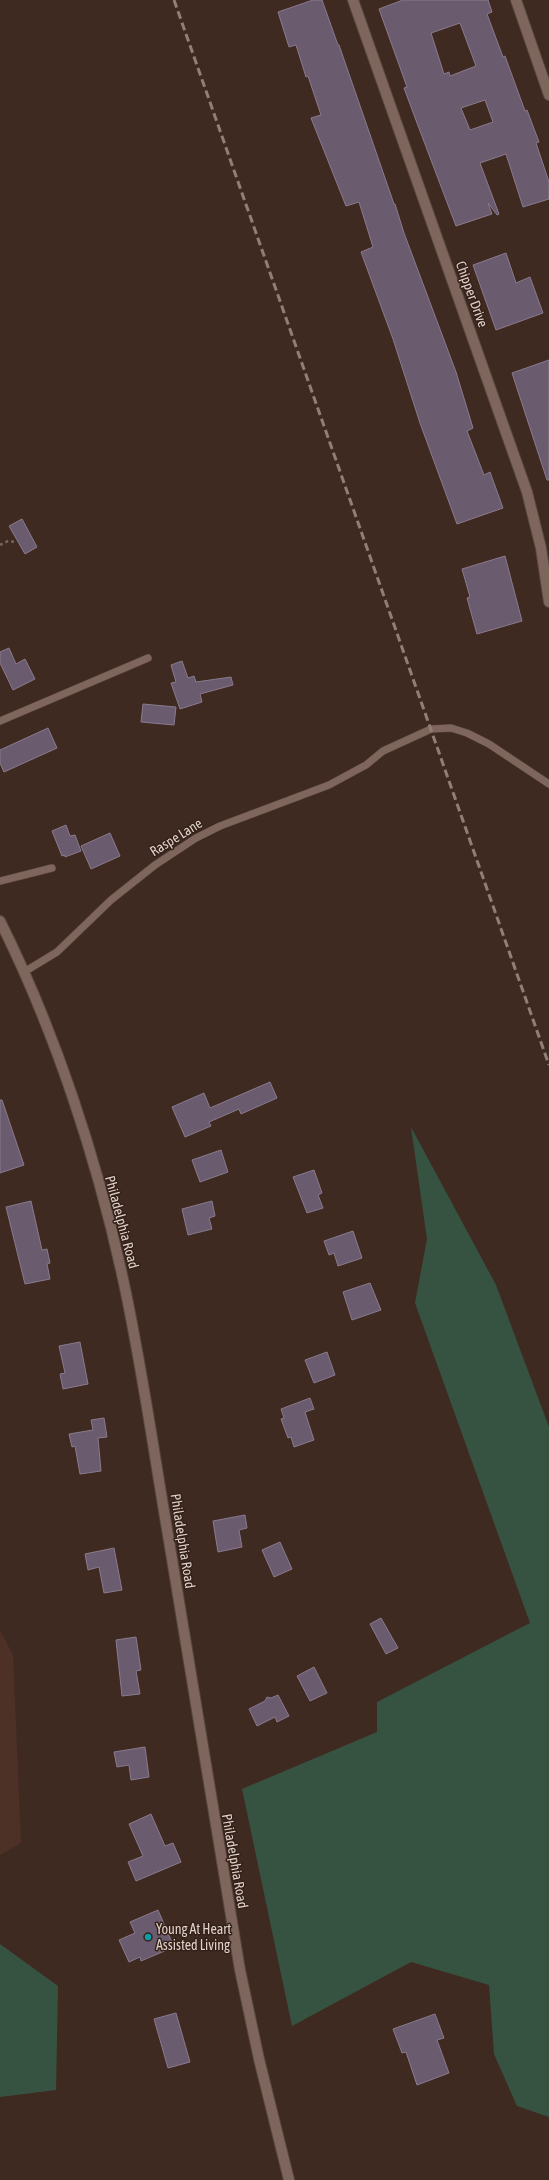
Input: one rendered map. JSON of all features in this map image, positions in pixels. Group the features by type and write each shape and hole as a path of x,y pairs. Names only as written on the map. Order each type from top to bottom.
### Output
{"main road":[{"name":"Chipper Drive","path":"353,0 373,62 545,546 549,602"},
{"path":"516,0 549,95"},
{"name":"Philadelphia Road","path":"0,921 24,972 72,1095 98,1181 123,1279 142,1382 240,1970 263,2074 289,2180"}],"lane":[{"path":"0,721 148,658"},
{"name":"Raspe Lane","path":"24,972 57,952 111,900 155,865 196,838 220,826 329,785 366,765 383,751 431,729 451,728 467,733 489,744 549,784"},
{"path":"0,881 52,868"}],"path":[{"path":"0,545 8,541 16,542"}],"shaded area":[{"path":"0,1630 13,1655 21,1843 0,1855"}],"green space":[{"path":"411,1127 496,1285 549,1427 549,2117 517,2106 494,2054 489,1985 411,1962 292,2026 242,1789 377,1732 377,1702 530,1623 415,1303 427,1239"},
{"path":"0,1944 58,1986 56,2090 0,2097"}],"building":[{"path":"313,0 322,0 339,45 404,233 456,372 473,428 467,431 484,475 490,472 503,508 457,524 420,423 393,339 361,252 373,247 359,202 346,206 311,118 321,115 308,76 306,77 296,45 289,47 278,12"},
{"path":"403,0 488,0 492,12 487,14 503,57 505,56 525,111 527,110 539,142 536,143 549,182 549,199 523,207 506,154 480,163 499,214 497,215 488,203 492,214 456,226 404,88 407,87 379,9","holes":["460,23 476,66 450,76 449,72 444,74 431,33","485,100 493,122 470,130 461,108"]},
{"path":"506,253 516,283 530,277 543,313 496,330 473,265"},
{"path":"549,360 549,480 547,480 512,373"},
{"path":"22,519 37,547 25,554 9,526"},
{"path":"505,556 522,621 477,634 467,598 470,597 462,569"},
{"path":"9,648 16,664 25,659 35,679 13,690 0,663 0,652"},
{"path":"182,661 188,678 194,676 196,682 231,677 233,685 200,694 202,702 180,709 171,683 176,682 171,665"},
{"path":"143,704 176,707 174,725 141,722"},
{"path":"48,728 57,748 4,772 0,763 0,750"},
{"path":"66,825 70,836 75,835 81,851 65,857 65,855 62,856 52,831"},
{"path":"110,833 120,856 91,869 81,846"},
{"path":"270,1082 277,1098 241,1114 239,1109 209,1122 211,1126 185,1137 172,1107 204,1093 210,1108"},
{"path":"0,1100 2,1100 24,1165 0,1173"},
{"path":"221,1150 228,1172 200,1182 192,1160"},
{"path":"314,1170 322,1193 318,1195 323,1208 307,1213 293,1177"},
{"path":"31,1201 42,1250 47,1249 50,1263 47,1264 50,1279 25,1284 6,1207"},
{"path":"212,1201 215,1216 209,1218 212,1229 188,1235 182,1209"},
{"path":"353,1231 362,1258 338,1266 334,1253 329,1255 324,1241"},
{"path":"370,1283 381,1310 352,1320 343,1292"},
{"path":"80,1342 88,1384 63,1389 60,1374 65,1373 59,1346"},
{"path":"327,1352 335,1375 314,1383 305,1360"},
{"path":"310,1398 314,1409 305,1412 314,1440 294,1447 291,1437 288,1438 281,1419 284,1418 281,1409"},
{"path":"104,1418 107,1437 98,1438 101,1471 80,1474 75,1446 72,1447 69,1434 93,1430 91,1420"},
{"path":"245,1515 247,1528 239,1530 242,1547 218,1552 213,1521"},
{"path":"280,1542 292,1569 274,1577 262,1550"},
{"path":"114,1548 122,1590 104,1593 99,1567 88,1570 85,1554"},
{"path":"381,1618 398,1648 386,1654 370,1624"},
{"path":"136,1637 141,1670 136,1671 140,1694 122,1696 116,1640"},
{"path":"314,1667 327,1693 310,1701 297,1676"},
{"path":"278,1695 289,1716 277,1722 275,1717 257,1726 249,1709 265,1701 267,1697 271,1698"},
{"path":"145,1747 149,1777 131,1780 129,1765 117,1767 114,1752"},
{"path":"151,1814 165,1846 173,1843 181,1862 136,1881 128,1862 143,1856 129,1824"},
{"name":"Young At Heart Assisted Living","path":"158,1910 174,1947 141,1961 140,1957 129,1962 119,1940 135,1933 130,1922"},
{"path":"176,2013 190,2062 168,2068 154,2019"},
{"path":"435,2014 444,2038 437,2040 449,2073 417,2085 406,2052 402,2053 393,2029"}],"railway":[{"path":"174,0 549,1065"}],"place":[{"name":"Young At Heart Assisted Living","path":"148,1937"}]}
